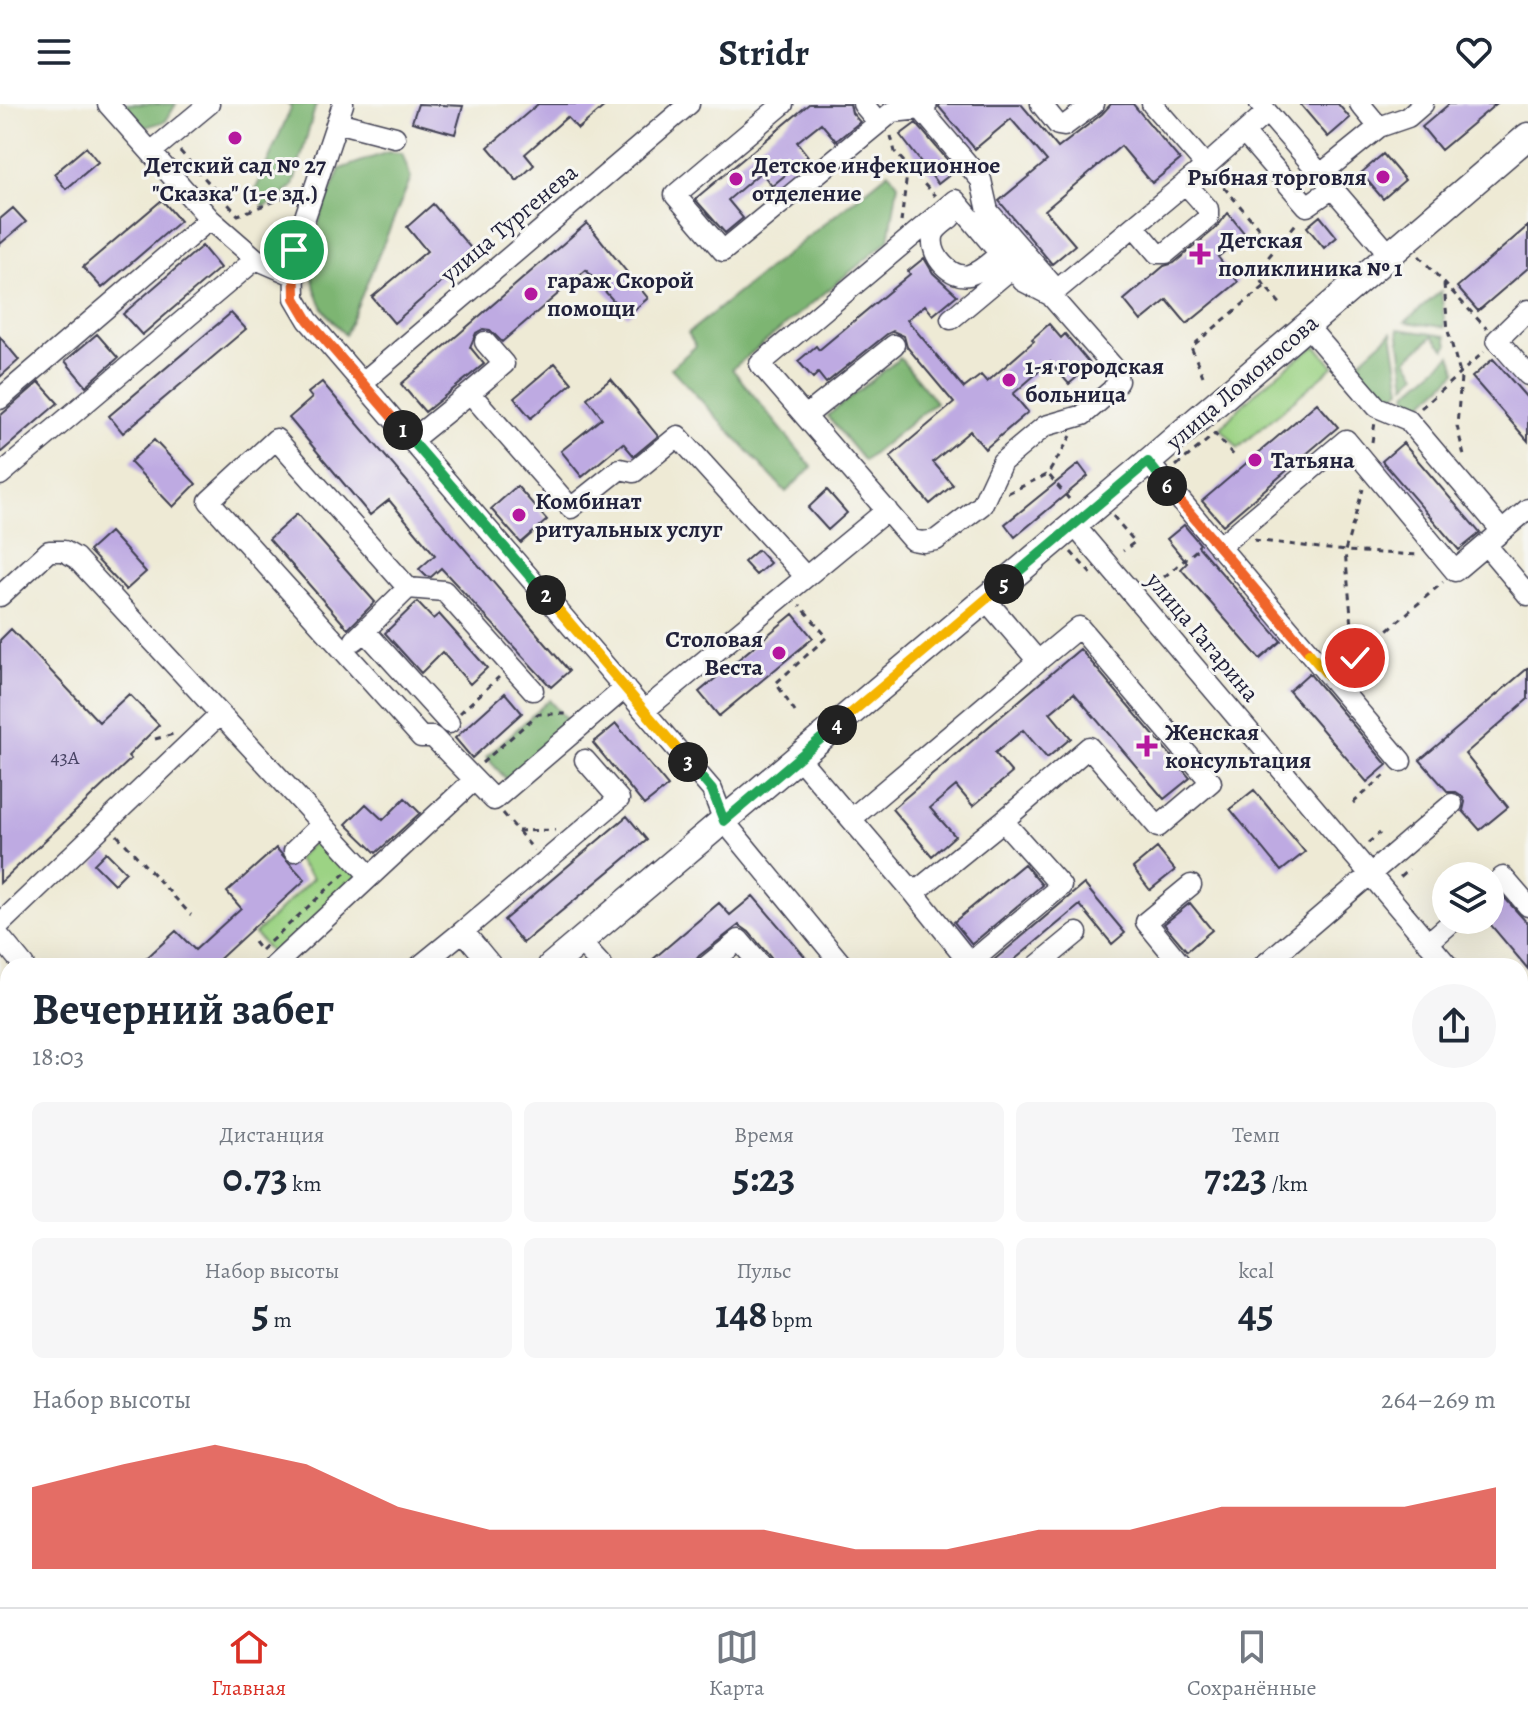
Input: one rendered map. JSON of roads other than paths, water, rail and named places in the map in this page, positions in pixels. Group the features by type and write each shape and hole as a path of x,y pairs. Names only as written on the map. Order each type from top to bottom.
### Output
{"main road":[{"name":"улица Ломоносова","path":"561,958 986,600 1072,538 1148,462 1528,136"}],"street":[{"path":"108,104 210,219 256,259 293,275"},
{"path":"151,152 209,104"},
{"name":"улица Тургенева","path":"362,383 689,104"},
{"path":"783,104 675,195 723,251 892,112 924,106 981,180 988,211 1057,290 1244,133 1263,108 1390,255"},
{"path":"863,104 882,120"},
{"path":"1041,104 1058,125 1064,126 1094,104"},
{"path":"1152,104 1206,166"},
{"path":"1244,133 1307,206 1379,127 1408,117 1423,104"},
{"path":"1366,106 1379,127"},
{"path":"395,137 340,113 294,250 295,298 308,320 712,790 724,821 836,958"},
{"path":"1134,226 1157,253 1166,253 1208,218 1208,209 1185,183"},
{"path":"954,208 1023,281 1050,295 1116,370 1118,381 1083,415 1045,426 1002,462 982,505 936,540 923,542 912,540 760,364 898,248 954,208"},
{"path":"954,208 933,235 934,250 952,274 960,276 978,272 1006,260"},
{"path":"0,399 210,219"},
{"path":"0,475 256,259"},
{"path":"951,319 1006,260"},
{"path":"1528,310 1497,340 1528,375"},
{"path":"1307,326 1377,407 1408,420 1459,480 1528,595"},
{"path":"412,440 504,364 485,342"},
{"path":"807,415 894,345"},
{"path":"470,393 571,508 620,469 634,472 678,436 806,577"},
{"path":"365,631 450,722 433,737 421,737 209,501 276,439 408,588 444,591 533,690"},
{"path":"1220,541 1346,440 1448,564 1494,538 1528,509"},
{"path":"1148,462 1220,541 1401,761"},
{"path":"645,710 887,510"},
{"name":"улица Гагарина","path":"1072,538 1441,958"},
{"path":"0,596 49,551 64,551 76,558 364,869"},
{"path":"344,651 408,588"},
{"path":"986,600 1038,661"},
{"path":"851,819 1079,627 1211,782 1158,827 1089,747 914,893"},
{"path":"433,737 494,800 625,688"},
{"path":"0,924 220,714"},
{"path":"799,758 966,958"},
{"path":"430,958 619,799 585,760"},
{"path":"267,958 364,869 472,777"},
{"path":"1272,958 1452,804"},
{"path":"976,958 1061,886 1003,821"},
{"path":"294,851 322,824"},
{"path":"1504,878 1528,906"},
{"path":"1175,958 1146,922 1191,885"},
{"path":"463,931 485,958"},
{"path":"1047,958 1077,933"},
{"path":"1428,943 1438,934"},
{"path":"0,937 17,958"},
{"path":"717,958 739,940 754,958"},
{"path":"580,942 595,958"}],"place":[{"name":"Детский сад № 27 \"Сказка\" (1-е зд.)","path":"235,138"},
{"name":"Рыбная торговля","path":"1383,177"},
{"name":"Детское инфекционное отделение","path":"736,179"},
{"name":"Детская поликлиника № 1","path":"1200,254"},
{"name":"гараж Скорой помощи","path":"531,294"},
{"name":"1-я городская больница","path":"1009,380"},
{"name":"Татьяна","path":"1255,460"},
{"name":"Комбинат ритуальных услуг","path":"519,515"},
{"name":"Столовая Веста","path":"779,653"},
{"name":"Женская консультация","path":"1147,746"}]}
